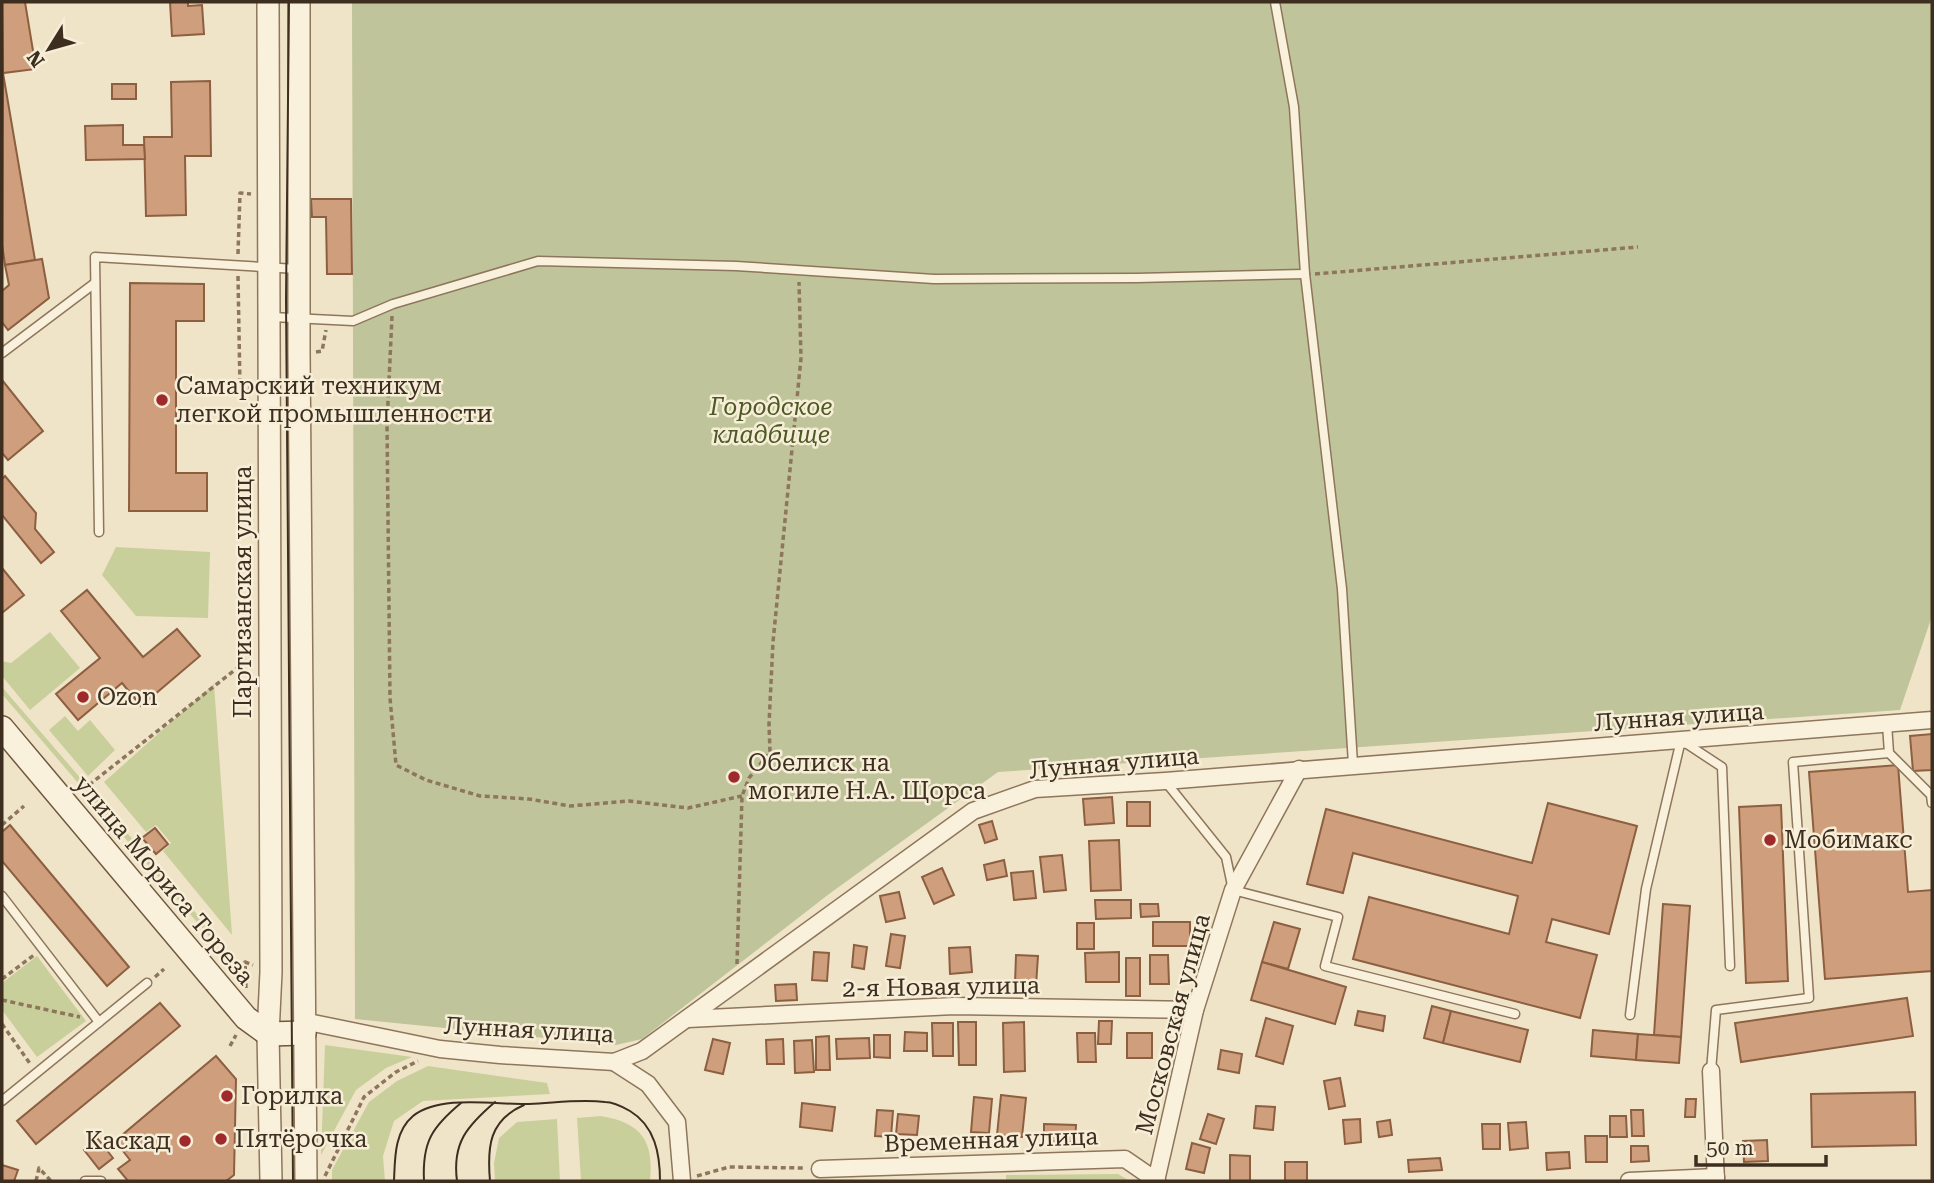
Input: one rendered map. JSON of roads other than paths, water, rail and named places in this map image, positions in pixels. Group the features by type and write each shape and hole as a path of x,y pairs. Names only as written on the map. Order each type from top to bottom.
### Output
{"main road":[{"name":"улица Мориса Тореза","path":"2,728 246,1018 268,1034"},
{"path":"268,1034 304,1033"}],"street":[{"name":"Партизанская улица","path":"268,2 271,972 268,1034 271,1181"},
{"path":"299,2 306,1181"},
{"name":"Лунная улица","path":"304,1033 313,1023 439,1049 614,1062 642,1051 688,1019 972,811 1035,789 1932,720"},
{"name":"Московская улица","path":"1157,1181 1195,1010 1233,890 1299,769"},
{"name":"2-я Новая улица","path":"688,1019 954,1006 1195,1010"},
{"path":"614,1062 648,1084 677,1122 682,1181"},
{"path":"1629,1181 1716,1179 1711,1072"},
{"name":"Временная улица","path":"820,1168 1125,1159 1157,1181"}],"lane":[{"path":"1275,2 1294,107 1305,274 1342,589 1353,764"},
{"path":"99,532 95,257 300,269"},
{"path":"268,317 353,321 393,304 538,261 736,266 934,279 1124,279 1305,274"},
{"path":"2,353 95,283"},
{"path":"1887,724 1889,753 1931,795 1932,803"},
{"path":"1630,1015 1646,889 1681,740 1723,767 1730,966"},
{"path":"1711,1072 1716,1010 1809,998 1793,762 1889,753"},
{"path":"1165,781 1226,857 1233,890 1338,916 1325,966 1515,1014"},
{"path":"2,896 99,1022"},
{"path":"2,1101 146,983"},
{"path":"85,1181 101,1181"}],"tram line":[{"path":"289,2 286,300 293,1181"},
{"path":"394,1181 397,1146 402,1130 413,1116 425,1109 469,1102 529,1104 586,1101 618,1105 645,1124 657,1151 660,1181"},
{"path":"457,1181 459,1146 469,1128 495,1102"},
{"path":"424,1181 425,1156 431,1136 461,1103"},
{"path":"490,1181 490,1146 497,1127 512,1111 524,1105"}],"place":[{"name":"Самарский техникум легкой промышленности","path":"162,400"},
{"name":"Ozon","path":"83,697"},
{"name":"Обелиск на могиле Н.А. Щорса","path":"734,777"},
{"name":"Мобимакс","path":"1770,840"},
{"name":"Горилка","path":"227,1096"},
{"name":"Пятёрочка","path":"221,1139"},
{"name":"Каскад","path":"185,1141"}],"park label":[{"name":"Городское кладбище","path":"771,421"}]}
